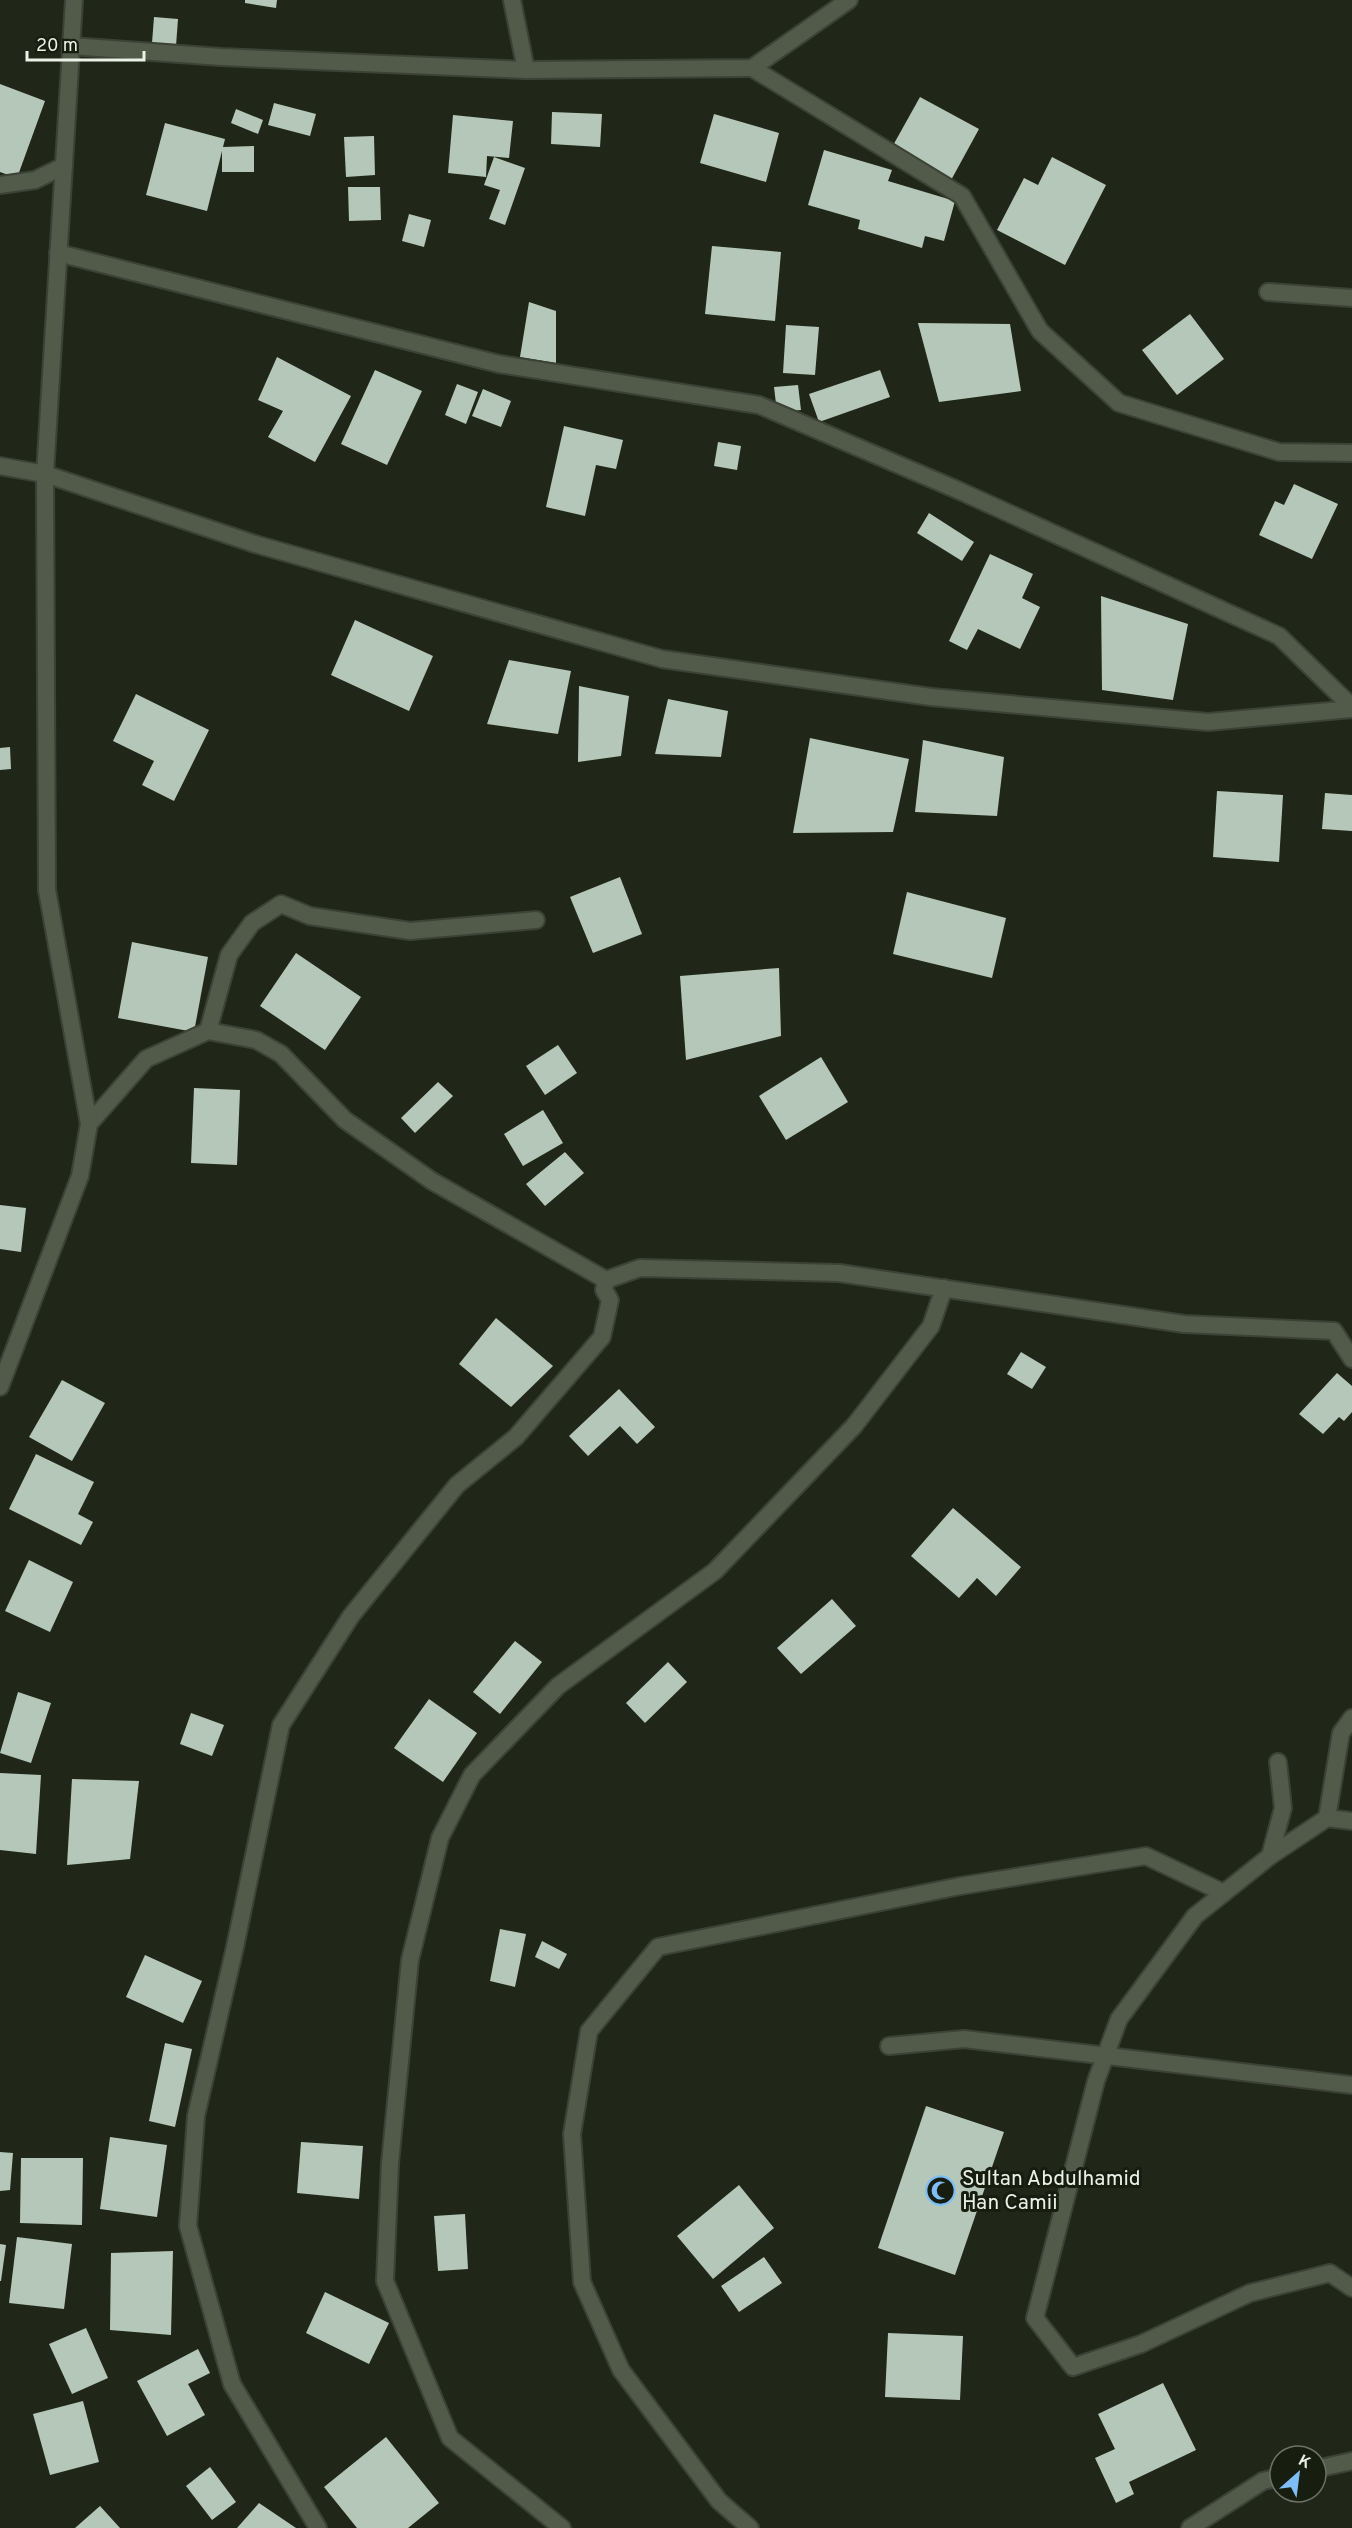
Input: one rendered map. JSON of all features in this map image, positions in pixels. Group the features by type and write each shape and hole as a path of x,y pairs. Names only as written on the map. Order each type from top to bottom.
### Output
{"street":[{"path":"0,1387 80,1176 88,1124 47,890 45,474 74,0"},
{"path":"512,0 526,70"},
{"path":"752,68 849,0"},
{"path":"72,46 221,57 526,70 752,68 962,196 1040,331 1119,403 1279,452 1352,453"},
{"path":"0,185 35,180 64,166"},
{"path":"58,253 499,364 759,405 960,491 1279,636 1352,708"},
{"path":"1268,292 1352,298"},
{"path":"0,466 45,474 255,544 662,659 931,697 1208,722 1352,708"},
{"path":"208,1031 229,955 252,923 282,904 310,916 410,931 536,920"},
{"path":"88,1124 147,1059 208,1031 256,1040 281,1054 345,1120 432,1181 606,1280 640,1268 839,1274 1184,1324 1334,1331 1352,1359"},
{"path":"318,2528 232,2384 188,2226 196,2116 281,1725 351,1616 457,1485 516,1437 602,1337 610,1300 604,1290 606,1280"},
{"path":"562,2528 450,2438 385,2281 390,2163 410,1960 440,1839 472,1775 558,1686 715,1571 854,1426 931,1326 945,1288"},
{"path":"1327,1818 1341,1733 1352,1718"},
{"path":"1270,1856 1283,1808 1278,1761"},
{"path":"1352,1821 1327,1818 1270,1856 1195,1916 1119,2019 1090,2103 1035,2318 1073,2367 1140,2343 1250,2293 1330,2273 1352,2288"},
{"path":"750,2528 719,2501 621,2370 582,2282 572,2134 590,2031 658,1947 960,1886 1146,1856 1224,1893"},
{"path":"889,2046 964,2039 1352,2085"},
{"path":"1328,2466 1352,2461"},
{"path":"1190,2528 1263,2481 1268,2480"}],"building":[{"path":"245,0 277,0 276,8 245,3"},
{"path":"154,17 178,19 176,46 152,43"},
{"path":"0,84 45,101 17,178 0,172"},
{"path":"920,97 979,129 950,182 891,149"},
{"path":"274,103 316,114 310,136 268,125"},
{"path":"236,109 263,120 258,134 231,123"},
{"path":"552,112 602,114 600,147 551,144"},
{"path":"714,114 779,133 766,182 700,163"},
{"path":"453,115 513,121 509,158 487,156 486,177 448,173"},
{"path":"165,123 225,139 223,147 254,146 254,172 222,172 222,151 207,211 146,195"},
{"path":"374,136 375,175 346,177 344,137"},
{"path":"824,150 892,170 888,181 955,201 944,241 925,236 922,248 858,229 860,220 808,205"},
{"path":"494,157 525,168 505,225 489,219 500,190 484,185"},
{"path":"1052,157 1106,185 1065,265 997,230 1024,178 1038,185"},
{"path":"348,187 380,187 381,220 349,221"},
{"path":"409,214 431,220 424,247 402,241"},
{"path":"712,246 781,252 775,321 705,314"},
{"path":"529,302 556,311 556,363 520,357"},
{"path":"1190,314 1224,359 1177,395 1142,350"},
{"path":"918,323 1010,324 1021,391 939,402"},
{"path":"786,325 819,327 815,375 783,373"},
{"path":"277,357 351,396 315,462 268,437 283,411 258,400"},
{"path":"375,370 422,391 387,465 341,444"},
{"path":"880,370 890,397 819,422 809,394"},
{"path":"457,384 478,392 466,424 445,415"},
{"path":"798,385 801,410 777,412 774,387"},
{"path":"483,389 511,401 501,427 472,416"},
{"path":"564,426 623,440 616,469 596,465 585,516 546,507"},
{"path":"718,442 741,446 737,470 714,466"},
{"path":"1294,484 1338,504 1312,559 1259,535 1275,501 1284,505"},
{"path":"929,513 974,542 962,561 917,533"},
{"path":"990,554 1033,574 1022,598 1040,607 1020,649 978,629 967,650 949,641"},
{"path":"1101,596 1188,624 1173,700 1102,690"},
{"path":"355,620 433,656 409,711 331,675"},
{"path":"509,660 571,671 558,734 487,724"},
{"path":"579,686 629,696 621,756 578,762"},
{"path":"136,694 209,730 174,801 142,785 154,761 113,741"},
{"path":"668,699 728,711 721,757 655,754"},
{"path":"810,738 909,759 893,832 793,833"},
{"path":"923,740 1004,757 997,816 915,812"},
{"path":"10,747 11,769 0,770 0,748"},
{"path":"1217,791 1283,795 1279,862 1213,857"},
{"path":"1325,793 1352,795 1352,831 1322,829"},
{"path":"620,877 642,934 593,953 570,897"},
{"path":"907,892 1006,918 992,978 893,954"},
{"path":"132,942 208,957 194,1032 118,1018"},
{"path":"296,953 361,997 325,1050 260,1006"},
{"path":"779,968 781,1036 686,1060 680,976"},
{"path":"558,1045 577,1073 545,1095 526,1066"},
{"path":"821,1057 848,1102 786,1140 759,1096"},
{"path":"438,1082 453,1096 415,1133 401,1118"},
{"path":"194,1088 240,1090 237,1165 191,1163"},
{"path":"543,1110 563,1143 523,1166 504,1134"},
{"path":"565,1152 584,1173 545,1206 526,1184"},
{"path":"0,1205 26,1208 21,1252 0,1249"},
{"path":"496,1318 553,1366 511,1407 459,1364"},
{"path":"1021,1352 1046,1367 1032,1389 1007,1374"},
{"path":"1337,1373 1352,1386 1352,1412 1344,1421 1339,1417 1323,1434 1299,1414"},
{"path":"62,1380 105,1403 72,1461 29,1437"},
{"path":"619,1389 655,1427 637,1444 620,1426 588,1456 569,1436"},
{"path":"36,1454 94,1482 78,1514 93,1522 81,1545 9,1509"},
{"path":"953,1508 1021,1567 996,1596 977,1578 959,1598 911,1556"},
{"path":"29,1560 73,1582 50,1632 5,1611"},
{"path":"832,1599 856,1626 801,1674 777,1648"},
{"path":"515,1641 542,1662 500,1714 473,1692"},
{"path":"668,1662 687,1682 645,1723 626,1703"},
{"path":"18,1692 51,1703 31,1763 0,1753"},
{"path":"429,1699 477,1733 443,1782 394,1748"},
{"path":"191,1713 224,1725 212,1756 180,1744"},
{"path":"0,1773 41,1775 36,1854 0,1850"},
{"path":"72,1779 139,1781 130,1859 67,1865"},
{"path":"500,1929 526,1934 515,1987 490,1981"},
{"path":"542,1941 567,1954 559,1969 535,1957"},
{"path":"145,1955 202,1981 183,2023 126,1997"},
{"path":"165,2043 192,2049 175,2127 149,2121"},
{"name":"Sultan Abdulhamid Han Camii","path":"926,2106 1004,2132 955,2275 878,2248"},
{"path":"110,2137 167,2145 157,2217 100,2209"},
{"path":"301,2142 363,2146 359,2199 297,2193"},
{"path":"0,2152 13,2153 10,2190 0,2191"},
{"path":"21,2158 83,2158 82,2225 20,2223"},
{"path":"739,2185 774,2228 713,2279 677,2236"},
{"path":"465,2214 468,2269 438,2271 434,2216"},
{"path":"17,2237 72,2244 64,2309 9,2303"},
{"path":"0,2244 6,2245 1,2281 0,2281"},
{"path":"173,2251 171,2335 110,2330 111,2253"},
{"path":"764,2257 782,2283 739,2312 721,2286"},
{"path":"325,2292 389,2323 369,2364 306,2333"},
{"path":"86,2328 108,2378 72,2394 49,2344"},
{"path":"888,2333 963,2336 960,2400 885,2397"},
{"path":"198,2349 210,2373 188,2384 205,2415 167,2436 137,2381"},
{"path":"1163,2383 1196,2450 1129,2482 1134,2494 1116,2503 1095,2458 1115,2449 1098,2414"},
{"path":"83,2401 99,2462 50,2475 33,2414"},
{"path":"386,2437 439,2503 408,2528 357,2528 324,2487"},
{"path":"210,2467 236,2502 212,2520 186,2486"},
{"path":"259,2503 296,2528 237,2528"},
{"path":"100,2506 120,2528 75,2528"}],"place":[{"name":"Sultan Abdulhamid Han Camii","path":"941,2190"}]}
